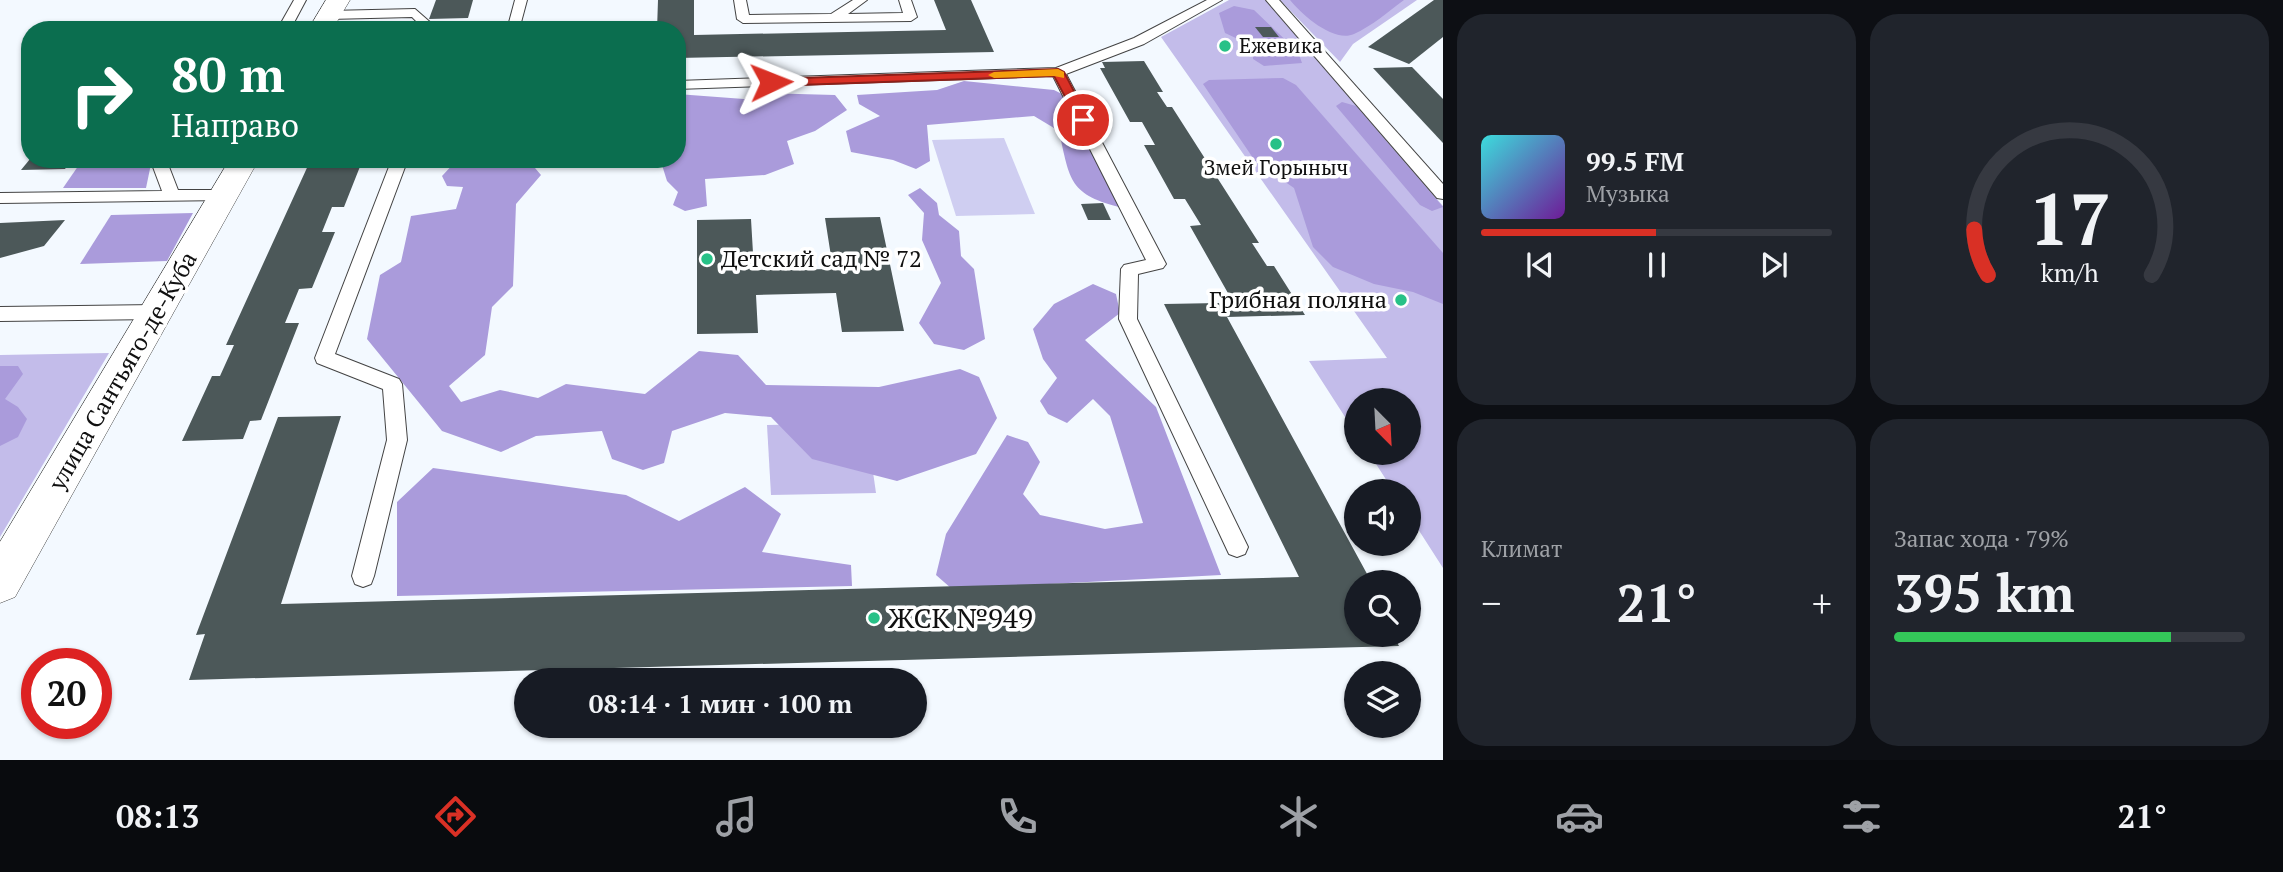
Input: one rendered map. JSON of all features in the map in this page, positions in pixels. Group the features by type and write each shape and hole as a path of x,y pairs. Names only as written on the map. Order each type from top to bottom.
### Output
{"street":[{"name":"улица Сантьяго-де-Куба","path":"0,582 240,168"}],"lane":[{"path":"287,21 300,0"},
{"path":"515,21 521,0"},
{"path":"740,0 743,19 911,17 905,0"},
{"path":"834,18 861,0"},
{"path":"686,85 1058,72 1139,41 1216,0"},
{"path":"1272,0 1443,194"},
{"path":"329,15 415,13 423,21"},
{"path":"1058,72 1157,264 1130,269 1128,319 1237,547"},
{"path":"162,168 172,195"},
{"path":"363,576 397,440 392,384 324,358 397,168"},
{"path":"0,198 225,195"},
{"path":"0,314 156,313"}],"shaded area":[{"path":"1229,0 1265,0 1443,206 1443,568 1421,534 1421,479 1386,479 1377,466 1421,466 1421,388 1344,388 1344,415 1309,361 1387,358 1161,37"},
{"path":"1280,0 1417,0 1353,44 1340,62"},
{"path":"1290,0 1404,0 1367,27 1346,36 1337,35 1319,26"},
{"path":"1234,6 1254,10 1298,52 1302,63 1264,66 1253,59 1253,46 1225,33 1219,13"},
{"path":"1283,78 1296,85 1443,253 1443,304 1413,292 1374,284 1333,267 1313,247 1294,188 1255,161 1203,84 1209,80"},
{"path":"964,81 1054,90 1074,100 1123,208 1092,198 1082,191 1070,174 1059,131 1034,116 927,125 930,161 916,169 893,160 851,152 846,131 880,116 859,104 857,95 937,90"},
{"path":"760,93 835,95 847,110 815,131 787,141 794,164 765,175 705,179 707,206 685,211 673,205 678,192 667,181 663,168 686,168 686,95 744,99"},
{"path":"1342,102 1356,106 1443,207 1432,211 1420,205 1336,106"},
{"path":"1004,138 1035,214 956,216 932,140"},
{"path":"77,168 150,168 146,188 63,188"},
{"path":"450,168 535,168 541,175 516,204 513,286 492,307 485,355 449,386 461,402 500,390 538,398 566,384 645,394 699,351 738,355 766,385 879,387 960,369 979,377 997,418 976,454 897,481 812,459 771,417 725,413 672,431 664,463 643,470 612,459 602,431 536,436 501,452 442,431 367,339 380,275 401,262 411,216 456,209 463,187 447,186 442,176"},
{"path":"920,188 937,203 939,215 959,231 961,256 974,269 985,339 964,350 934,344 919,323 941,283 922,240 924,213 908,195"},
{"path":"193,213 167,261 80,264 111,215"},
{"path":"1093,284 1116,294 1120,313 1085,340 1156,407 1221,575 952,589 936,575 946,534 1007,435 1028,442 1040,462 1023,494 1040,515 1105,529 1143,523 1110,416 1093,399 1067,423 1048,414 1040,401 1057,378 1043,359 1033,329 1054,304"},
{"path":"109,353 0,537 0,355"},
{"path":"0,366 18,366 23,374 5,399 18,407 27,419 18,437 0,446"},
{"path":"866,423 876,493 771,495 767,425"},
{"path":"433,468 626,495 679,521 745,487 781,514 762,552 851,565 852,586 397,596 397,502"}],"building":[{"path":"436,0 473,0 468,18 429,19"},
{"path":"658,0 694,0 694,35 946,30 934,0 971,0 994,52 686,58 686,21 657,21"},
{"path":"1434,0 1443,0 1443,37 1409,64 1368,47"},
{"path":"1255,27 1271,27 1279,37 1263,37"},
{"path":"1144,61 1163,92 1157,92 1167,107 1172,107 1259,243 1252,243 1267,266 1274,266 1305,315 1227,317 1344,532 1344,556 1357,556 1365,570 1344,570 1344,647 1363,647 616,668 514,668 514,671 189,680 205,634 196,635 278,417 341,416 281,604 1299,577 1164,304 1219,303 1223,309 1237,309 1190,226 1201,225 1185,199 1174,199 1144,145 1155,145 1142,122 1130,122 1100,68 1105,68 1102,62"},
{"path":"1412,67 1443,99 1443,143 1373,68"},
{"path":"23,168 66,168 65,169 21,170"},
{"path":"307,168 359,168 344,207 332,207 322,232 335,232 312,288 299,289 285,323 299,323 261,420 250,421 243,439 182,441 212,376 220,376 234,345 226,345"},
{"path":"1103,203 1111,220 1088,220 1081,204"},
{"path":"880,217 904,331 842,332 836,293 756,295 758,333 697,334 697,220 751,219 754,270 833,269 825,218"},
{"path":"65,220 44,246 0,258 0,223"}],"slow traffic":[{"path":"994,75 1058,72 1060,76"}],"place":[{"name":"Ежевика","path":"1225,46"},
{"name":"Змей Горыныч","path":"1276,144"},
{"name":"Детский сад № 72","path":"707,259"},
{"name":"Грибная поляна","path":"1401,300"},
{"name":"ЖСК №949","path":"874,618"}],"route":[{"path":"771,82 1058,72 1083,120"}]}
